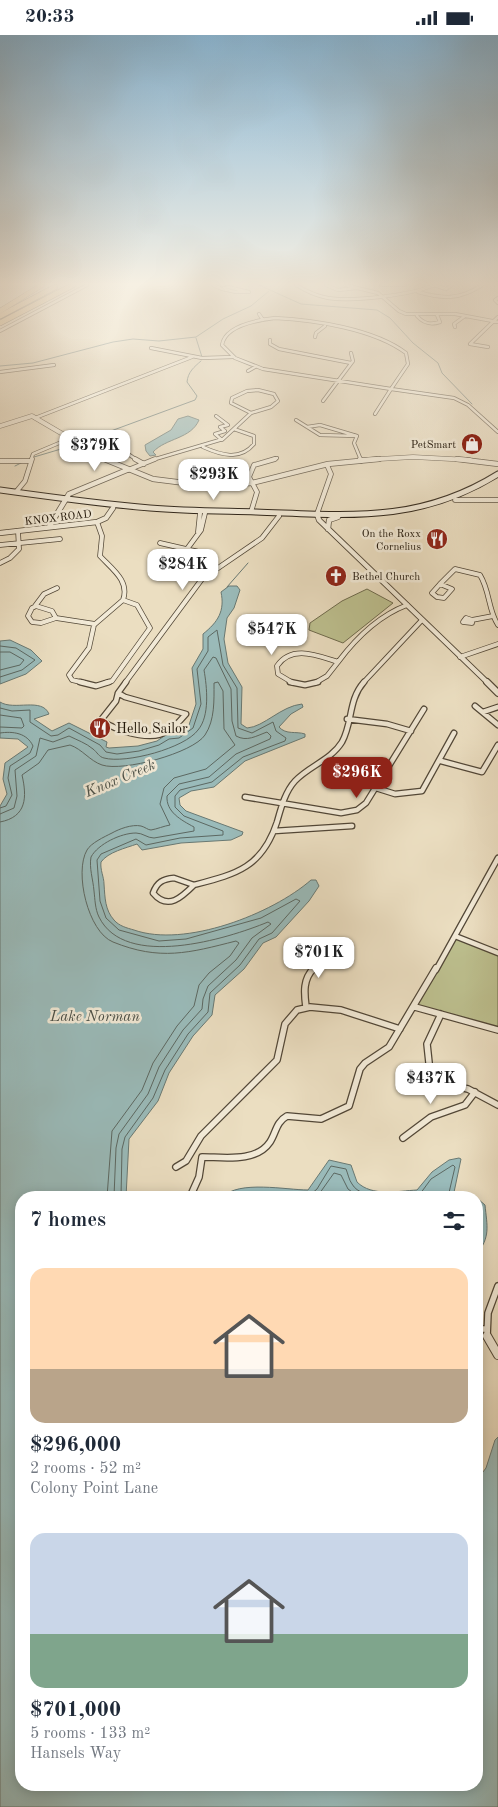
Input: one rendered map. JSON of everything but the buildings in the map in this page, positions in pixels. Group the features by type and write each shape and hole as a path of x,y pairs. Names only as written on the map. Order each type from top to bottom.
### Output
{"main road":[{"path":"402,513 477,487 498,474"},
{"path":"0,492 169,509 338,517 402,513 467,496 498,479"},
{"path":"0,492 16,492 134,510 279,516 379,513 433,503"},
{"path":"134,510 169,509"},
{"path":"203,513 235,511"}],"street":[{"path":"0,372 33,368"},
{"path":"0,427 33,417 165,368"},
{"path":"248,371 254,368"},
{"path":"260,368 444,396 464,402 498,432"},
{"path":"323,401 347,368"},
{"path":"375,414 405,368"},
{"path":"50,527 66,500 72,493 84,486 166,454 204,447 222,440 251,413 273,407 278,401 278,397 267,392 255,391 242,392 232,398 233,405 251,413"},
{"path":"33,417 127,470 153,479 188,484 220,485 251,483 326,465 361,461 445,458 498,464"},
{"path":"216,417 228,425"},
{"path":"296,420 323,435 357,436"},
{"path":"222,440 215,434 225,431 220,427 237,424"},
{"path":"307,427 320,425 355,433 357,436"},
{"path":"204,447 223,456 247,452 254,444 254,436 234,429"},
{"path":"357,436 355,445 361,461"},
{"path":"16,492 25,481 30,461 37,451 71,438"},
{"path":"128,454 144,464"},
{"path":"251,512 256,492 248,477 254,465 277,458"},
{"path":"0,461 30,461"},
{"path":"326,465 331,474 317,515 328,529 498,693"},
{"path":"467,496 472,501"},
{"path":"455,500 498,500"},
{"name":"KNOX ROAD","path":"0,533 97,522 106,517 113,508"},
{"path":"187,549 201,530 203,513"},
{"path":"118,693 124,697 186,714 176,727 154,737 129,732 101,720 116,701 118,693 202,579 262,538 279,516"},
{"path":"328,529 330,520 338,517"},
{"path":"97,522 102,536 100,556 124,584 126,592 123,600 96,624 89,648 69,677 75,682 96,686 108,683 115,678 120,667 150,628 149,623 137,605 123,600"},
{"path":"0,563 14,555 18,549 18,531"},
{"path":"0,545 60,539"},
{"path":"160,543 212,555"},
{"path":"440,584 452,589 448,597 441,598 432,593 440,584 455,569 475,572 483,579 493,616 498,625"},
{"path":"56,588 44,594 28,616 30,621 39,623 56,617 96,624"},
{"path":"338,662 314,655 295,654 280,661 277,671 289,682 312,684 326,677 338,662 358,636 396,609 407,605"},
{"path":"35,606 52,611 56,617"},
{"path":"472,620 493,616"},
{"path":"194,885 174,878 165,879 158,883 154,893 163,902 170,903 184,897 194,885 254,865 265,851 289,788 300,775 331,755 341,743 350,704 361,685 422,620"},
{"path":"460,657 498,644"},
{"path":"475,706 498,725"},
{"path":"483,712 498,707"},
{"path":"246,797 335,812 352,812 363,807 424,709"},
{"path":"348,719 387,724 411,731"},
{"path":"376,788 395,794 422,791 441,761 454,733"},
{"path":"441,761 482,772 498,745"},
{"path":"274,831 352,826"},
{"path":"193,1191 199,1177 202,1157 235,1157 258,1153 268,1146 276,1128 284,1117 295,1115 321,1119 348,1107 360,1069 365,1063 388,1047 415,1007 498,858"},
{"path":"456,936 498,953"},
{"path":"306,1007 303,987 307,977 319,966 343,958"},
{"path":"176,1167 186,1161 201,1136 277,1060 281,1051 286,1021 295,1012 306,1007 330,1007 400,1029"},
{"path":"415,1007 498,1030"},
{"path":"441,1014 427,1044 430,1072 441,1083 475,1092 498,1105"},
{"path":"403,1138 431,1117 464,1105 475,1092"},
{"path":"498,1286 485,1319 484,1329 498,1355"}],"green space":[{"path":"367,589 393,603 343,643 309,630 310,623 342,601"},
{"path":"456,936 498,953 498,1030 416,1007"}],"water":[{"path":"188,416 199,420 195,426 184,435 158,447 153,452 156,455 150,456 146,451 145,445 171,430 178,419"},
{"name":"Lake Norman","path":"229,586 237,586 240,590 234,608 227,618 224,639 228,663 242,687 241,724 247,728 253,727 287,708 302,704 303,707 291,714 279,727 288,732 305,734 305,737 245,761 214,787 191,791 179,798 180,805 186,811 243,832 242,835 231,840 181,843 142,850 137,844 104,859 101,865 107,908 114,920 126,928 155,934 178,935 227,925 251,916 294,893 311,880 316,880 319,886 309,901 276,937 263,943 244,969 215,995 212,1015 193,1036 169,1073 158,1101 129,1139 126,1191 15,1191 15,1791 483,1791 483,1472 495,1440 498,1437 498,1807 0,1807 0,806 7,794 3,779 5,763 28,747 18,739 0,738 0,702 13,705 40,706 49,714 34,719 52,731 69,723 107,742 106,747 109,748 138,746 157,741 167,734 180,732 189,725 196,704 192,668 203,649 203,634 219,616 222,605 221,592"},
{"path":"10,640 31,650 42,661 26,674 0,684 0,641"},
{"path":"461,1159 454,1191 406,1191 417,1190 432,1172 449,1160"},
{"path":"329,1160 351,1165 357,1182 370,1190 378,1191 233,1191 251,1187 308,1190"},
{"path":"483,1203 485,1205 487,1219 483,1245"}],"waterway":[{"path":"81,442 195,400 197,396 187,382 194,368"},
{"path":"440,368 442,373 472,404"},
{"path":"34,457 78,444"},
{"path":"15,466 23,462"},
{"name":"Knox Creek","path":"227,587 248,563"}],"place":[{"name":"PetSmart","path":"472,444"},
{"name":"On the Roxx Cornelius","path":"437,539"},
{"name":"Bethel Church","path":"336,576"},
{"name":"Hello Sailor","path":"100,728"}]}
